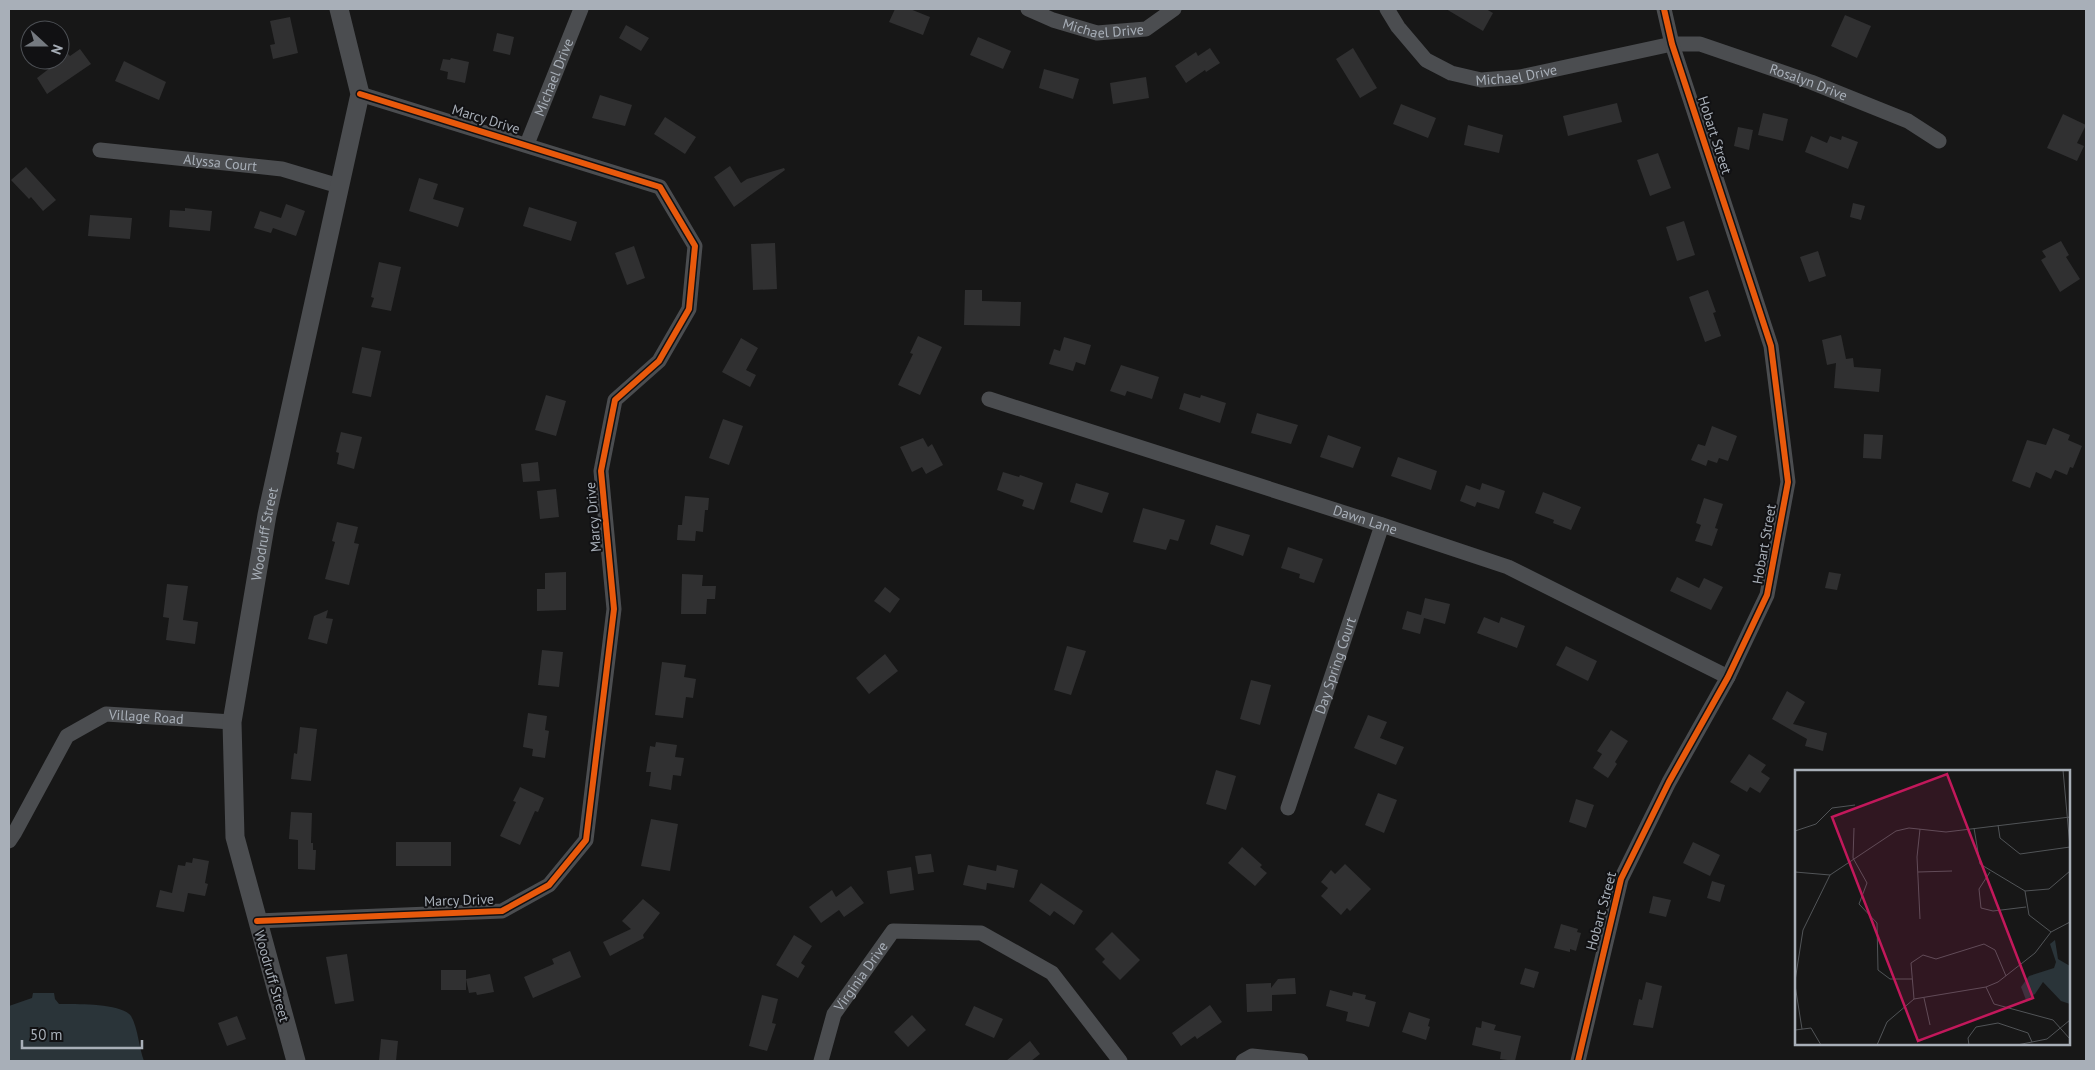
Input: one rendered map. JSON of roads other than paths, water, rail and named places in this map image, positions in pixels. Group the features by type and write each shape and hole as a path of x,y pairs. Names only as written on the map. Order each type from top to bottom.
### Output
{"street":[{"name":"Woodruff Street","path":"296,1061 236,837 232,722 267,515 360,94 339,9"},
{"name":"Michael Drive","path":"527,144 581,9"},
{"name":"Michael Drive","path":"1028,9 1053,20 1097,33 1146,29 1174,9"},
{"name":"Michael Drive","path":"1387,9 1398,27 1426,60 1451,73 1481,80 1520,77 1672,44"},
{"name":"Hobart Street","path":"1578,1061 1621,879 1669,782 1728,677 1768,595 1788,482 1771,346 1672,44 1664,9"},
{"name":"Rosalyn Drive","path":"1672,44 1700,44 1811,82 1908,121 1939,141"},
{"name":"Marcy Drive","path":"257,921 502,911 549,885 586,840 614,609 602,471 615,400 659,361 690,309 695,246 660,187 527,144 360,94"},
{"name":"Alyssa Court","path":"100,150 282,169 339,186"},
{"name":"Dawn Lane","path":"989,399 1382,525 1508,568 1728,677"},
{"name":"Day Spring Court","path":"1288,808 1382,525"},
{"name":"Village Road","path":"9,841 16,832 67,736 106,714 232,722"},
{"name":"Virginia Drive","path":"821,1061 834,1014 893,932 981,933 1052,973 1120,1061"},
{"path":"1243,1061 1252,1056 1301,1061"}]}
